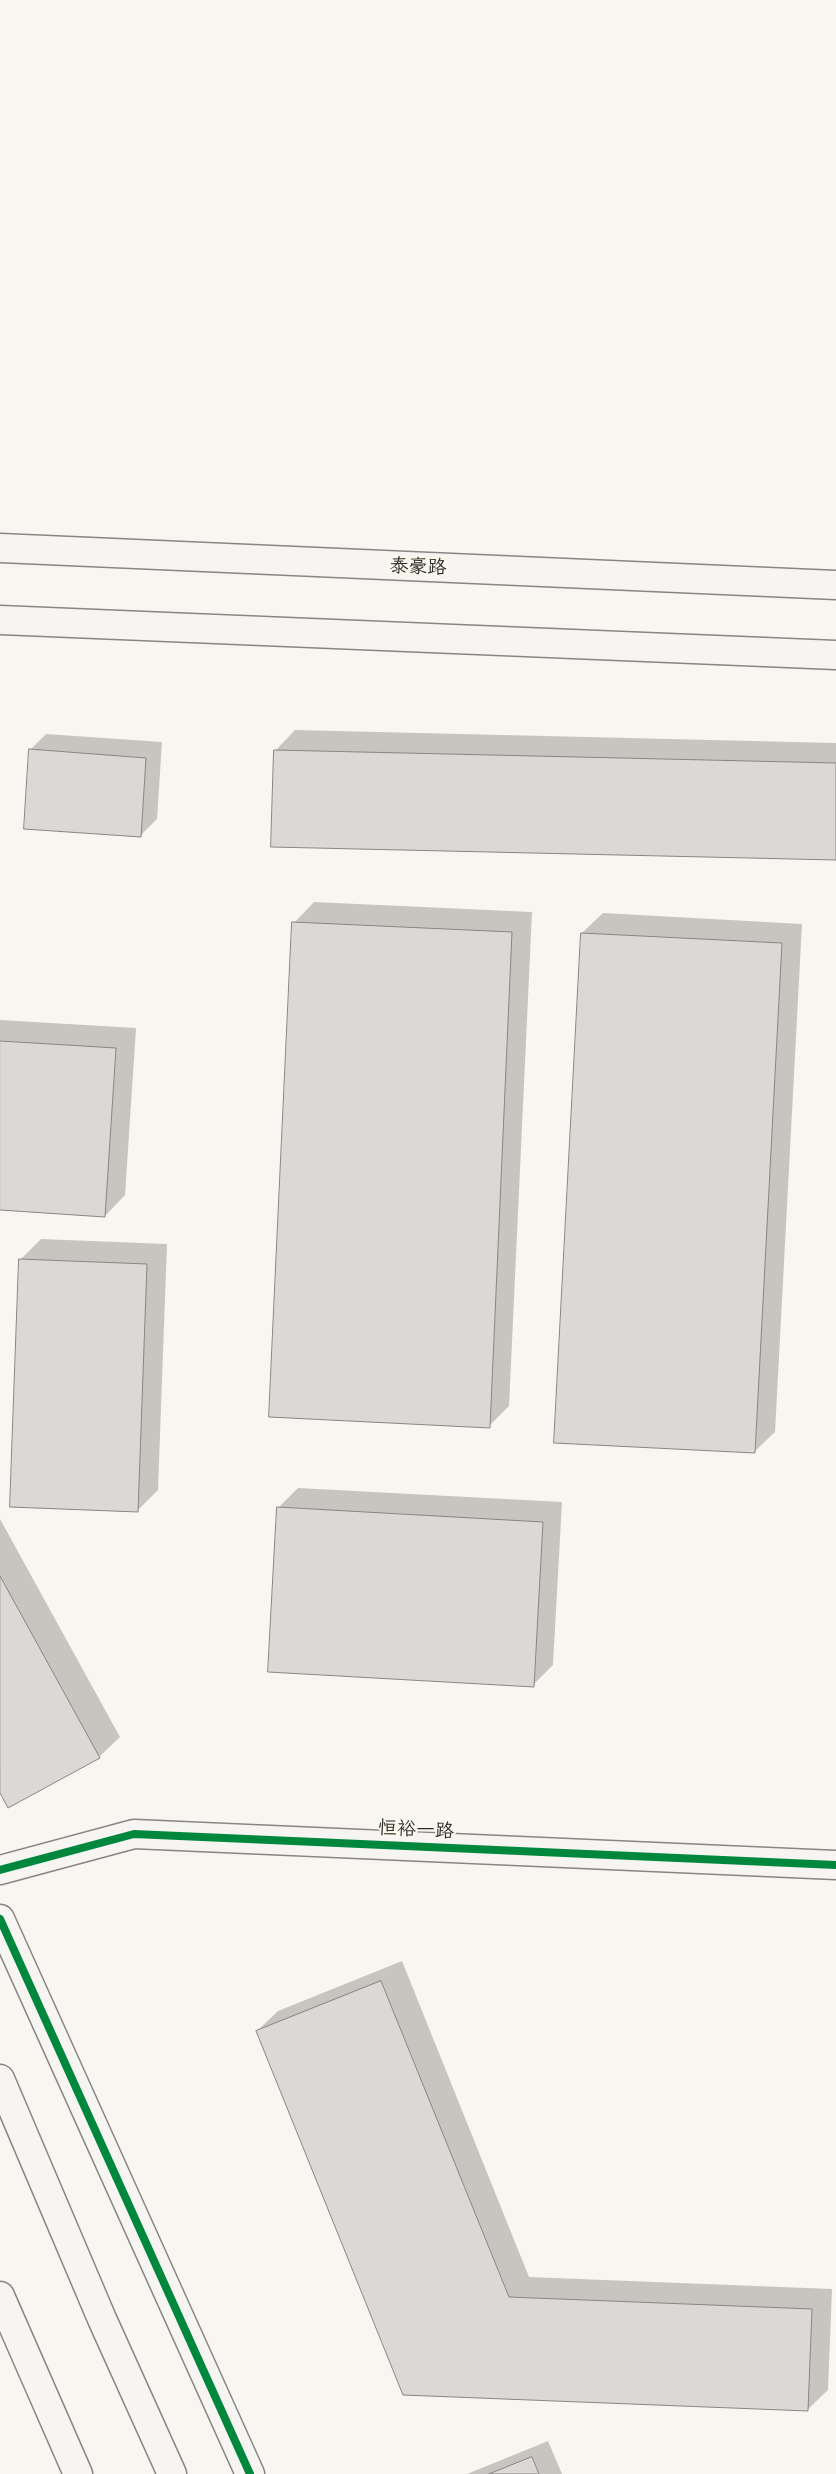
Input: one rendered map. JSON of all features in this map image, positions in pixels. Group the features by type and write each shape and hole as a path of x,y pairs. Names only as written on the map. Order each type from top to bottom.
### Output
{"main road":[{"name":"泰豪路","path":"0,548 836,584"},
{"path":"0,620 836,655"},
{"name":"恒裕一路","path":"0,1870 134,1834 836,1865"},
{"path":"0,1919 250,2474"},
{"path":"0,2079 13,2104 102,2319 172,2474"},
{"path":"0,2296 78,2474"}],"building":[{"path":"29,749 146,758 141,837 24,829"},
{"path":"274,750 836,763 836,860 271,847"},
{"path":"292,922 512,932 490,1428 269,1417"},
{"path":"581,933 782,943 755,1453 554,1443"},
{"path":"0,1041 116,1048 105,1217 0,1210"},
{"path":"19,1259 147,1264 138,1512 10,1507"},
{"path":"277,1507 543,1522 534,1687 268,1672"},
{"path":"0,1576 100,1758 8,1808 0,1793"},
{"path":"381,1981 509,2297 812,2309 808,2411 403,2395 256,2031"},
{"path":"532,2457 539,2474 489,2474"}],"cycle path":[{"path":"0,1870 134,1834 836,1865"},
{"path":"0,1919 250,2474"}]}
